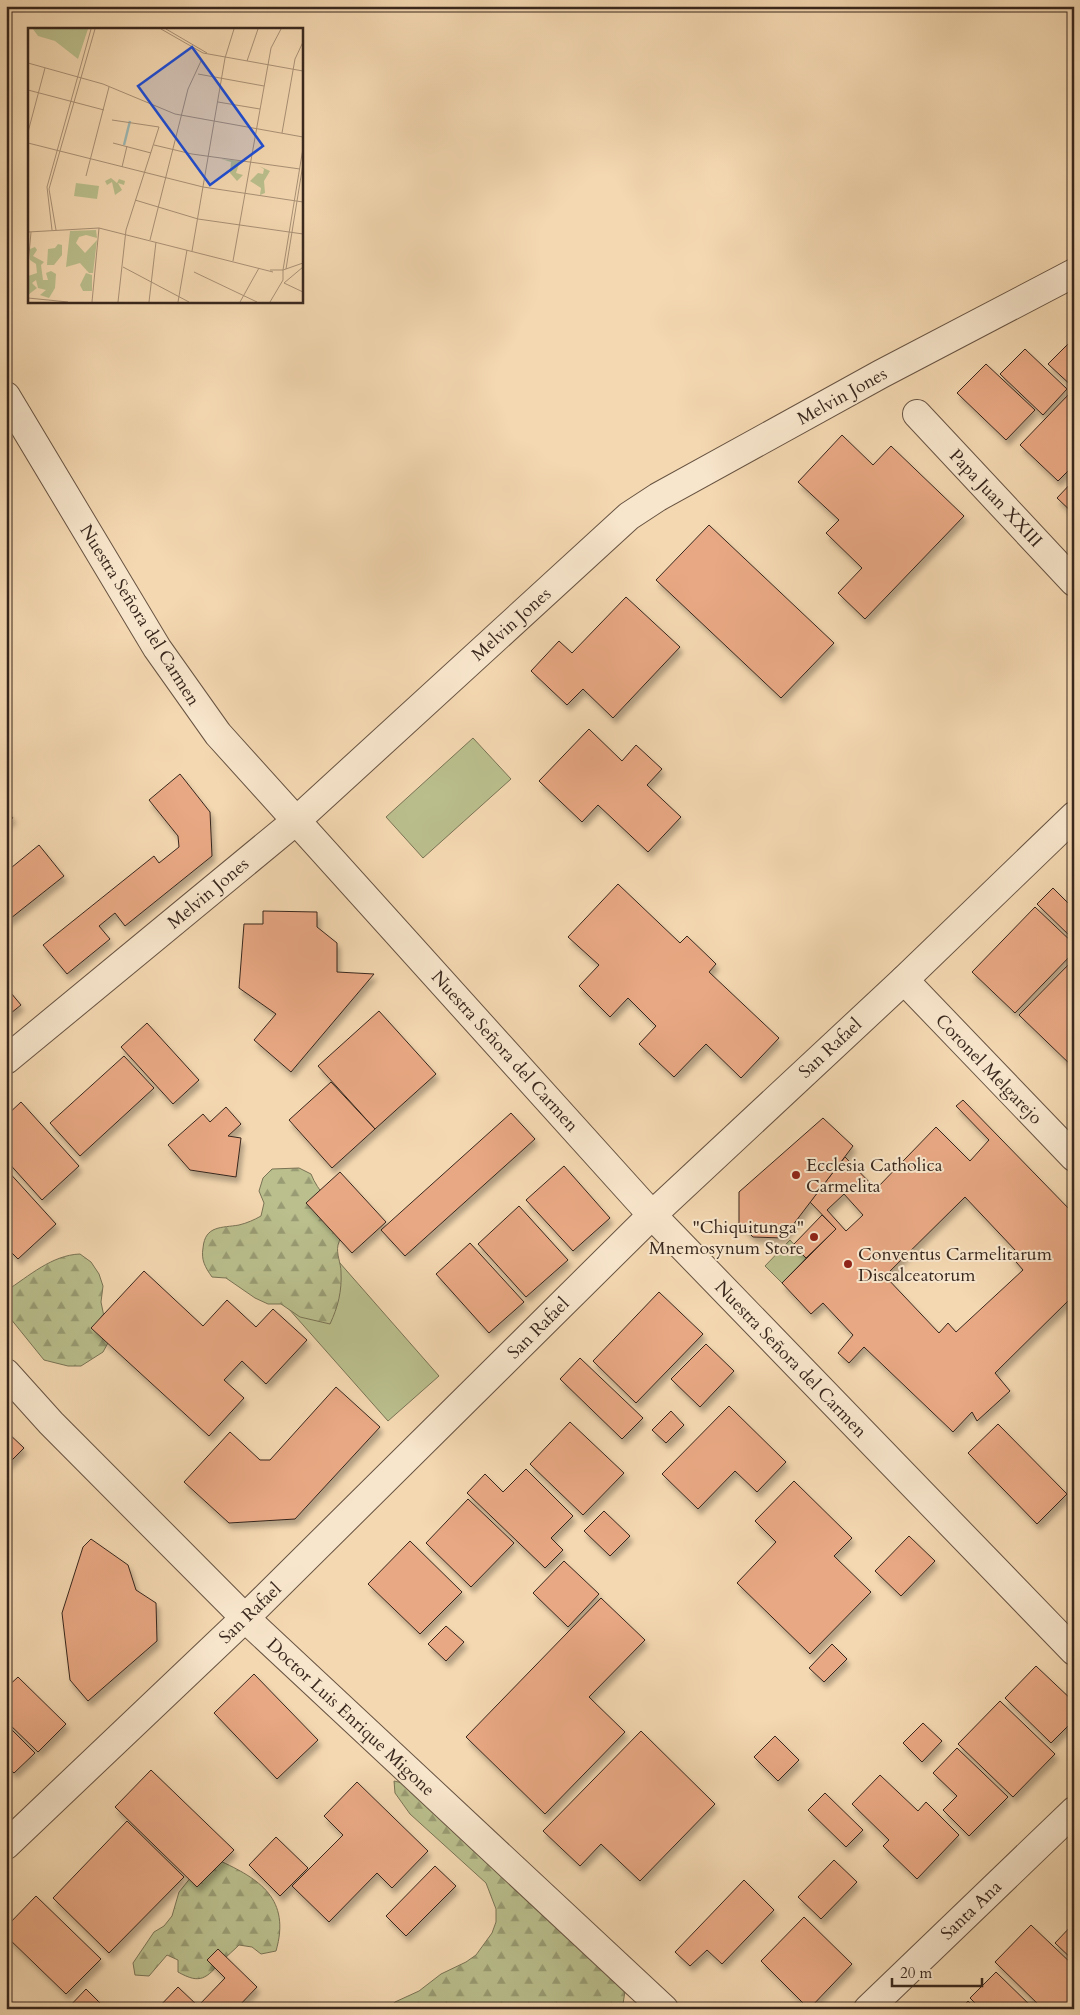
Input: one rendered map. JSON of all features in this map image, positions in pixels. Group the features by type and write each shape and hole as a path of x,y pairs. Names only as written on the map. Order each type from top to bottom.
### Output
{"street":[{"name":"Melvin Jones","path":"6,1060 297,820 629,516 658,497 872,379 1074,273"},
{"name":"Nuestra Señora del Carmen","path":"6,396 157,648 218,734 652,1215 1074,1651"},
{"name":"Papa Juan XXIII","path":"917,414 1074,582"},
{"name":"San Rafael","path":"6,1845 244,1618 652,1215 904,980 1074,816"},
{"name":"Coronel Melgarejo","path":"904,980 1074,1157"},
{"name":"Doctor Luis Enrique Migone","path":"6,1373 51,1423 244,1618 664,2009"},
{"name":"Santa Ana","path":"868,2009 1074,1811"}],"green space":[{"path":"473,738 511,779 423,858 386,817"},
{"path":"299,1168 311,1174 317,1186 343,1223 343,1232 338,1245 341,1272 340,1292 330,1324 300,1317 281,1304 268,1304 255,1298 226,1278 212,1277 203,1260 204,1241 211,1231 242,1224 261,1216 264,1203 259,1191 263,1178 272,1169"},
{"path":"790,1240 806,1258 782,1283 765,1266"},
{"path":"325,1246 439,1376 388,1421 273,1291"},
{"path":"80,1254 91,1262 99,1274 103,1286 101,1302 109,1341 103,1352 81,1366 68,1366 44,1360 6,1313 6,1291 50,1262 70,1255"},
{"path":"394,1781 407,1784 625,1991 623,2004 619,2009 389,2009 395,2002 419,1991 441,1974 476,1955 492,1933 496,1922 496,1909 486,1883 410,1814 395,1793"},
{"path":"218,1860 247,1875 259,1883 268,1893 275,1904 279,1918 280,1933 276,1951 261,1954 252,1947 239,1945 212,1972 198,1979 178,1972 178,1960 167,1955 149,1976 135,1975 133,1963 154,1932 164,1926 172,1916 179,1892 196,1871"}],"building":[{"path":"1074,340 1074,388 1048,364"},
{"path":"1025,349 1067,389 1043,415 1000,374"},
{"path":"986,364 1035,410 1006,440 957,393"},
{"path":"1070,393 1074,397 1074,465 1058,481 1020,445"},
{"path":"842,435 873,465 891,446 964,516 865,619 838,593 862,568 826,533 839,520 798,482"},
{"path":"1074,480 1074,514 1057,498"},
{"path":"709,525 834,643 781,698 656,580"},
{"path":"626,597 680,647 613,718 583,689 567,705 531,671 559,641 572,653"},
{"path":"589,729 622,761 636,745 662,769 647,785 681,817 648,852 598,805 582,822 539,781"},
{"path":"180,774 210,812 212,856 125,926 115,913 99,926 110,939 67,974 43,945 154,856 159,863 179,847 178,836 149,800"},
{"path":"6,810 13,818 6,823"},
{"path":"39,845 64,876 6,922 6,872"},
{"path":"618,884 680,943 687,936 716,964 709,972 779,1038 741,1078 706,1044 674,1077 639,1044 656,1026 628,998 610,1017 579,986 599,965 568,937"},
{"path":"1053,888 1074,909 1074,940 1037,904"},
{"path":"1035,907 1074,944 1074,952 1015,1013 972,972"},
{"path":"263,911 317,912 317,927 337,943 337,972 374,974 291,1072 254,1040 276,1014 239,988 244,924 263,924"},
{"path":"1074,959 1074,1068 1019,1015"},
{"path":"6,987 21,1005 6,1017"},
{"path":"379,1011 436,1074 375,1129 318,1066"},
{"path":"147,1023 199,1080 173,1104 121,1047"},
{"path":"124,1056 154,1088 80,1156 50,1123"},
{"path":"331,1082 375,1129 332,1168 289,1120"},
{"name":"Conventus Carmelitarum Discalceatorum","path":"963,1100 1074,1214 1074,1305 1069,1300 995,1373 1010,1391 977,1421 972,1412 953,1432 864,1347 849,1363 838,1353 853,1335 823,1303 811,1314 782,1283 836,1229 810,1202 845,1157 876,1189 936,1127 970,1161 989,1140 956,1106","holes":["844,1194 863,1215 846,1231 827,1210","965,1197 1016,1251 1011,1256 1023,1270 956,1332 948,1323 939,1333 885,1276"]},
{"path":"21,1102 79,1166 42,1200 6,1160 6,1116"},
{"path":"226,1107 241,1124 228,1136 241,1138 236,1177 190,1170 168,1145 203,1114 210,1122"},
{"path":"511,1113 535,1139 405,1256 381,1230"},
{"name":"Ecclesia Catholica Carmelita","path":"823,1118 853,1146 783,1238 753,1237 739,1223 739,1192"},
{"path":"564,1166 610,1218 573,1251 526,1200"},
{"path":"6,1169 56,1224 18,1259 6,1247"},
{"path":"340,1172 386,1222 352,1253 306,1203"},
{"path":"519,1206 568,1260 526,1297 478,1244"},
{"name":"\"Chiquitunga\" Mnemosynum Store","path":"822,1215 836,1229 806,1258 793,1245"},
{"path":"470,1243 524,1302 489,1333 436,1274"},
{"path":"144,1271 203,1326 227,1300 256,1327 273,1309 307,1340 266,1384 242,1361 224,1380 244,1398 209,1436 91,1328"},
{"path":"659,1292 703,1334 636,1403 593,1361"},
{"path":"706,1344 734,1371 700,1407 671,1379"},
{"path":"580,1358 643,1418 622,1439 560,1379"},
{"path":"336,1387 380,1427 295,1519 229,1523 184,1482 230,1432 260,1460 270,1460"},
{"path":"729,1406 786,1462 757,1492 735,1471 698,1509 662,1474"},
{"path":"671,1411 684,1425 666,1443 652,1430"},
{"path":"570,1422 624,1473 583,1515 530,1464"},
{"path":"998,1424 1067,1494 1037,1524 968,1453"},
{"path":"6,1431 24,1448 6,1466"},
{"path":"526,1469 573,1516 551,1538 563,1550 545,1568 467,1493 485,1474 503,1492"},
{"path":"794,1481 852,1538 834,1556 871,1592 810,1654 737,1583 776,1542 755,1521"},
{"path":"468,1499 514,1543 471,1587 426,1543"},
{"path":"604,1511 630,1536 610,1556 584,1531"},
{"path":"909,1536 935,1561 901,1596 875,1571"},
{"path":"91,1539 128,1565 136,1590 156,1603 157,1641 88,1701 70,1680 62,1613 83,1547"},
{"path":"410,1541 462,1592 420,1634 368,1584"},
{"path":"564,1561 599,1594 568,1627 533,1593"},
{"path":"601,1598 645,1640 589,1697 625,1732 545,1814 466,1737"},
{"path":"446,1626 464,1642 446,1661 428,1644"},
{"path":"832,1644 847,1659 824,1682 809,1668"},
{"path":"1036,1666 1074,1702 1074,1720 1051,1743 1005,1698"},
{"path":"254,1674 318,1740 277,1779 214,1713"},
{"path":"18,1677 66,1724 38,1752 6,1721 6,1688"},
{"path":"1000,1701 1055,1754 1013,1797 958,1744"},
{"path":"923,1723 942,1741 922,1762 903,1743"},
{"path":"6,1724 35,1753 14,1773 6,1766"},
{"path":"641,1731 715,1804 640,1881 601,1844 580,1866 543,1831"},
{"path":"775,1736 799,1760 778,1781 754,1757"},
{"path":"957,1748 1008,1797 969,1836 943,1810 957,1796 933,1773"},
{"path":"151,1770 234,1850 197,1887 115,1807"},
{"path":"880,1775 918,1811 926,1802 959,1835 917,1879 883,1846 889,1840 852,1804"},
{"path":"357,1782 428,1851 392,1888 377,1873 329,1922 292,1886 343,1835 324,1816"},
{"path":"825,1793 863,1830 846,1847 808,1810"},
{"path":"127,1821 184,1877 109,1953 53,1898"},
{"path":"276,1837 308,1868 280,1896 249,1865"},
{"path":"834,1860 857,1882 821,1919 798,1897"},
{"path":"435,1866 456,1886 406,1936 386,1916"},
{"path":"744,1880 774,1910 722,1964 707,1950 690,1966 675,1952"},
{"path":"36,1896 101,1959 66,1994 6,1936 6,1927"},
{"path":"804,1917 852,1964 809,2009 761,1961"},
{"path":"1074,1923 1074,1961 1055,1943"},
{"path":"1031,1925 1074,1966 1074,2009 1043,2009 995,1962"},
{"path":"218,1949 257,1987 236,2009 157,2009 178,1987 198,2006 225,1978 207,1960"},
{"path":"996,1972 1034,2009 981,2009 970,1998"},
{"path":"86,1989 106,2009 67,2009"},
{"path":"968,2001 976,2009 961,2009"}],"place":[{"name":"Ecclesia Catholica Carmelita","path":"796,1175"},
{"name":"\"Chiquitunga\" Mnemosynum Store","path":"814,1237"},
{"name":"Conventus Carmelitarum Discalceatorum","path":"848,1264"}]}
